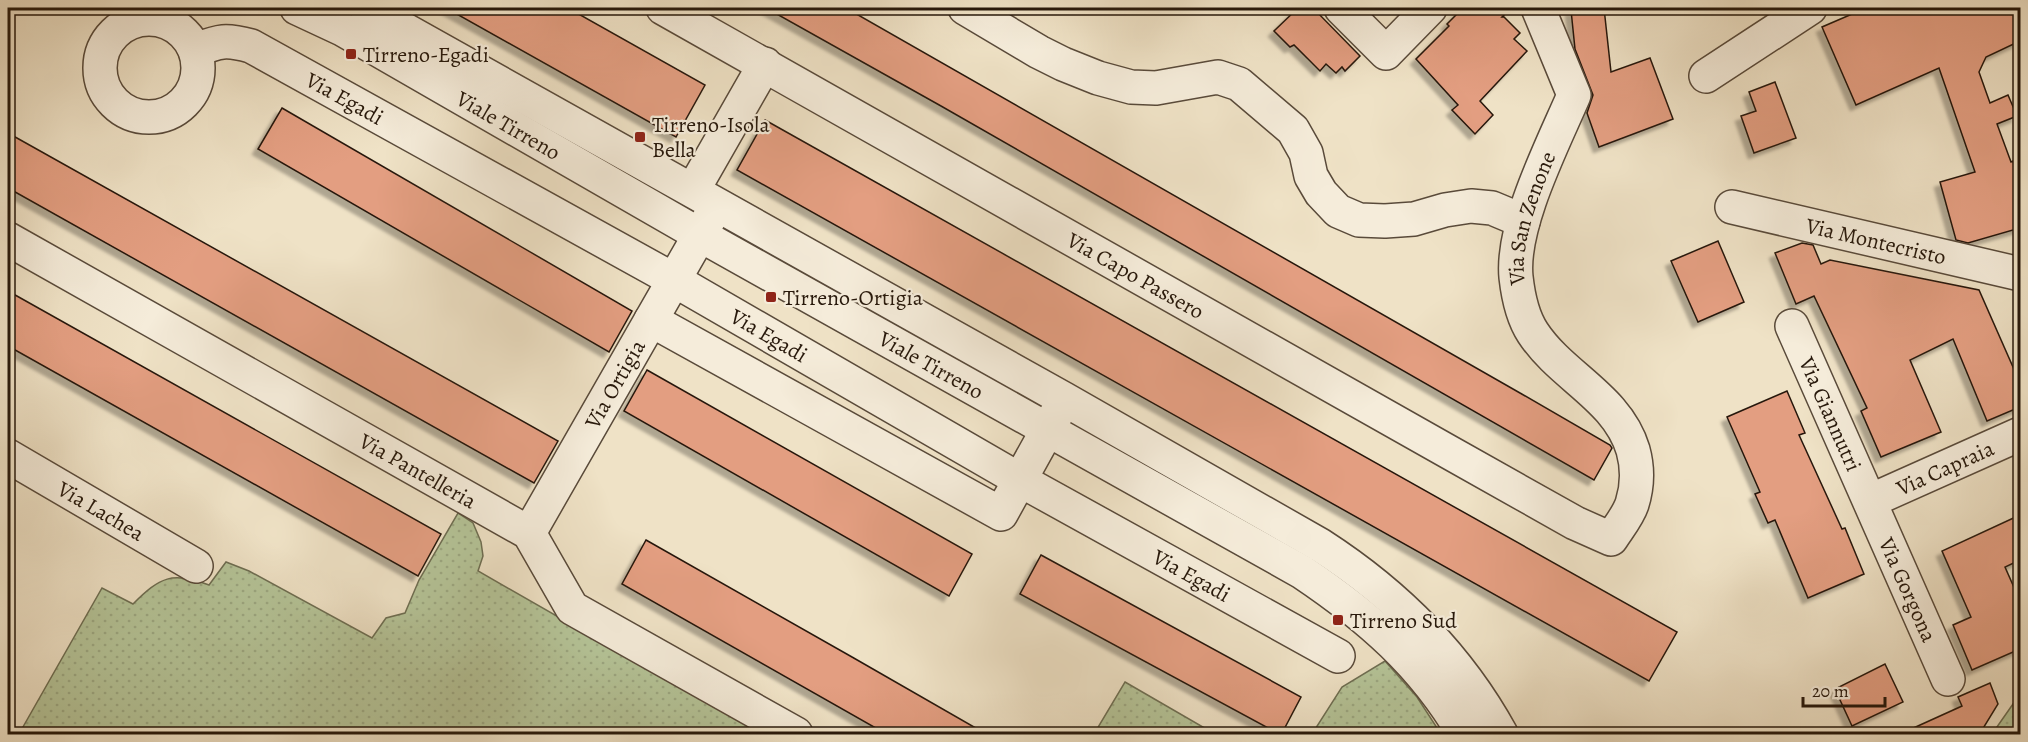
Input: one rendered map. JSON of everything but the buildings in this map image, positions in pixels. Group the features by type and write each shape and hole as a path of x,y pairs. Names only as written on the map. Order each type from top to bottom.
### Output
{"street":[{"name":"Viale Tirreno","path":"297,8 348,18 700,235 1302,572 1342,599 1395,645 1439,697 1464,735"},
{"name":"Viale Tirreno","path":"366,8 1064,399 1357,568 1426,630 1477,695 1501,735"},
{"name":"Via Capo Passero","path":"663,8 1575,523 1611,539"},
{"path":"965,8 1039,52 1098,78 1131,87 1156,88 1218,77 1239,84 1293,130 1306,153 1311,176 1321,193 1338,211 1359,220 1385,222 1414,219 1471,206 1492,208 1523,221"},
{"path":"1341,8 1386,52 1430,8"},
{"name":"Via San Zenone","path":"1538,8 1574,95 1523,221 1517,252 1516,275 1525,316 1532,332 1565,369 1608,406 1622,425 1630,442 1636,463 1637,484 1632,506 1611,539"},
{"path":"1706,76 1809,8"},
{"name":"Via Egadi","path":"195,50 215,43 231,41 251,46 674,280 1020,480 1338,656"},
{"name":"Via Ortigia","path":"530,533 700,235 705,197 765,64"},
{"name":"Via Montecristo","path":"1732,207 2020,274"},
{"name":"Via Pantelleria","path":"8,239 530,533"},
{"path":"651,320 1001,514 1064,399"},
{"name":"Via Giannutri","path":"1792,326 1870,501"},
{"name":"Via Capraia","path":"1870,501 2020,434"},
{"name":"Via Lachea","path":"8,456 196,566"},
{"name":"Via Gorgona","path":"1870,501 1948,679"},
{"path":"530,533 572,608 796,735"}],"green space":[{"path":"458,513 473,523 481,542 483,556 478,571 763,734 19,734 102,588 133,604 159,582 167,579 185,578 209,585 226,562 249,571 372,638 386,618 405,613 419,580"},
{"path":"1385,661 1417,697 1441,734 1312,734 1342,687"},
{"path":"1125,682 1215,734 1094,734"},
{"path":"2020,694 2020,734 1992,734"}],"place":[{"name":"Tirreno-Egadi","path":"351,54"},
{"name":"Tirreno-Isola Bella","path":"640,137"},
{"name":"Tirreno-Ortigia","path":"771,297"},
{"name":"Tirreno Sud","path":"1338,620"}]}
